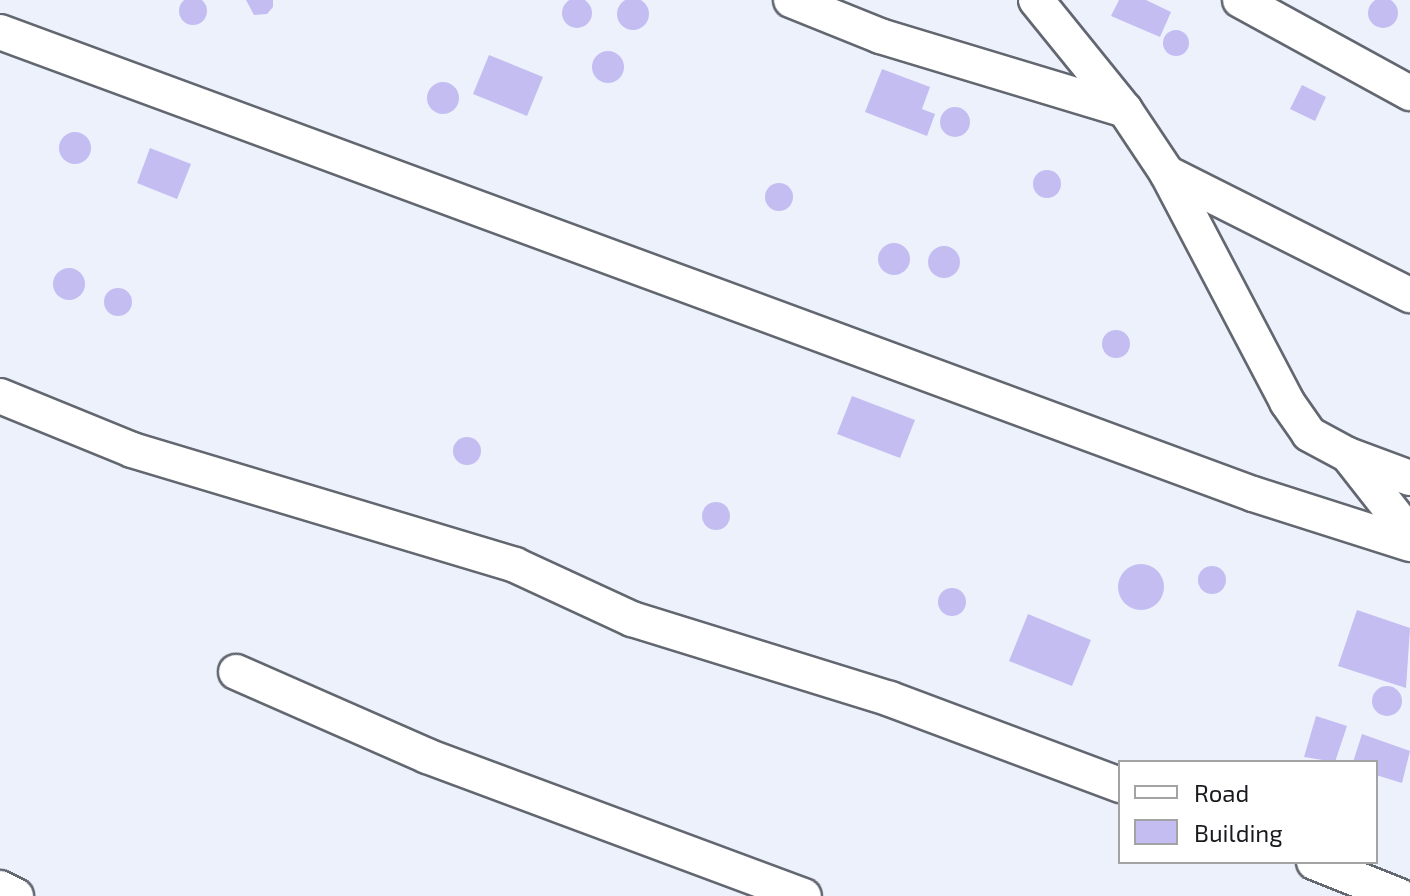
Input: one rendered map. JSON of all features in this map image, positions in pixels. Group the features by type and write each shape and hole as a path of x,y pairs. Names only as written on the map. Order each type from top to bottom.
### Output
{"street":[{"path":"791,0 880,36 1125,110"},
{"path":"1036,0 1125,110 1167,173 1287,402 1309,434 1348,455 1410,478"},
{"path":"1240,0 1410,93"},
{"path":"0,32 1253,494 1410,544"},
{"path":"1167,173 1410,295"},
{"path":"0,396 132,450 515,565 632,619 890,699 1118,784"},
{"path":"1348,455 1410,534"},
{"path":"236,672 427,756 804,896"},
{"path":"1319,864 1399,896"},
{"path":"0,888 16,896"}],"building":[{"path":"186,-1 200,-1 206,6 206,16 198,24 188,24 180,16 180,6"},
{"path":"571,-1 583,-1 591,7 591,19 583,27 571,27 563,19 563,7"},
{"path":"627,-1 639,-1 648,8 648,20 639,29 627,29 618,20 618,8"},
{"path":"1377,-1 1389,-1 1397,7 1397,19 1389,27 1377,27 1369,19 1369,7"},
{"path":"246,0 273,0 273,7 267,14 254,15"},
{"path":"1119,0 1146,0 1171,12 1160,37 1111,16"},
{"path":"1176,30 1185,34 1189,43 1185,52 1176,56 1167,52 1163,43 1167,34"},
{"path":"608,51 619,56 624,67 619,78 608,83 597,78 592,67 597,56"},
{"path":"489,55 543,77 527,116 473,94"},
{"path":"882,69 930,87 922,109 935,114 927,136 865,112"},
{"path":"443,82 455,86 459,98 455,110 443,114 431,110 427,98 431,86"},
{"path":"1302,85 1326,97 1315,121 1290,109"},
{"path":"955,107 961,108 969,116 969,128 961,136 955,137 949,136 941,128 940,122 941,116 949,108"},
{"path":"75,132 86,137 91,148 86,159 75,164 64,159 59,148 64,137"},
{"path":"150,148 191,164 177,199 137,183"},
{"path":"1047,170 1057,174 1061,184 1057,194 1047,198 1037,194 1033,184 1037,174"},
{"path":"779,183 789,187 793,197 789,207 779,211 769,207 765,197 769,187"},
{"path":"894,243 906,247 910,259 906,271 894,275 882,271 878,259 882,247"},
{"path":"944,246 955,251 960,262 955,273 944,278 933,273 928,262 933,251"},
{"path":"69,268 80,273 85,284 80,295 69,300 58,295 53,284 58,273"},
{"path":"118,288 128,292 132,302 128,312 118,316 108,312 104,302 108,292"},
{"path":"1116,330 1126,334 1130,344 1126,354 1116,358 1106,354 1102,344 1106,334"},
{"path":"852,396 915,420 900,458 837,434"},
{"path":"467,437 477,441 481,451 477,461 467,465 457,461 453,451 457,441"},
{"path":"716,502 726,506 730,516 726,526 716,530 706,526 702,516 706,506"},
{"path":"1141,564 1157,571 1164,587 1157,603 1141,610 1125,603 1118,587 1125,571"},
{"path":"1212,566 1222,570 1226,580 1222,590 1212,594 1202,590 1198,580 1202,570"},
{"path":"952,588 962,592 966,602 962,612 952,616 942,612 938,602 942,592"},
{"path":"1357,610 1410,628 1406,688 1338,666"},
{"path":"1028,614 1091,640 1072,686 1009,661"},
{"path":"1387,686 1398,690 1402,701 1398,712 1387,716 1376,712 1372,701 1376,690"},
{"path":"1316,716 1347,726 1336,760 1304,757"},
{"path":"1362,734 1410,751 1402,783 1378,776 1378,760 1354,760"}]}
